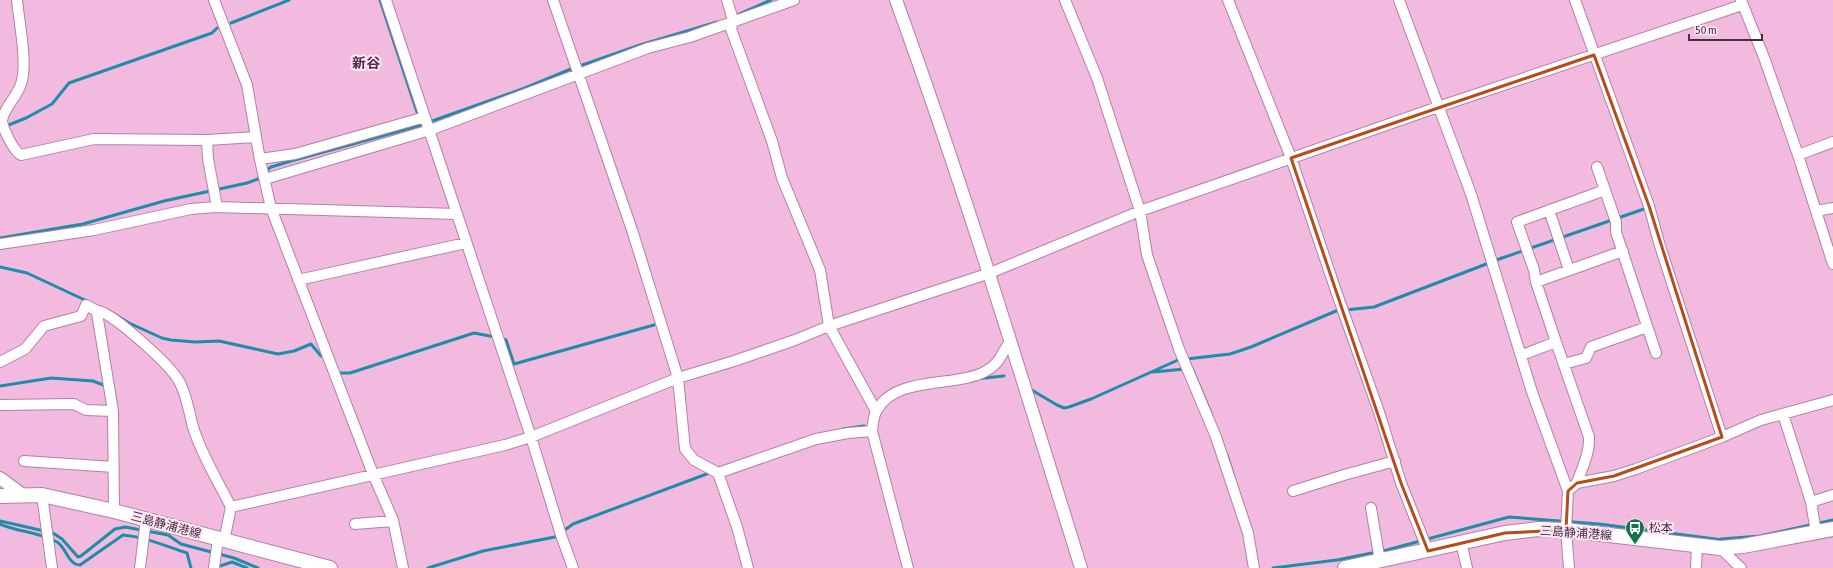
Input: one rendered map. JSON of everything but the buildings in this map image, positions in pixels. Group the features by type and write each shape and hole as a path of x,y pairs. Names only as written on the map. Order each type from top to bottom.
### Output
{"main road":[{"name":"三島静浦港線","path":"0,496 42,496 114,511 330,568"},
{"name":"三島静浦港線","path":"1345,568 1505,533 1538,530 1566,530 1720,548 1743,546 1833,529"}],"street":[{"path":"17,0 22,55 22,80 20,87 1,120 16,151 21,155 95,139 206,140 256,137"},
{"path":"214,0 247,85 271,208 373,474 393,521 403,568"},
{"path":"386,0 531,437 543,483 573,568"},
{"path":"553,0 632,233 678,378 685,449 694,460 718,473 738,528 748,568"},
{"path":"727,0 733,22 731,29 772,141 782,178 820,270 829,326 876,411"},
{"path":"264,178 430,130 648,48 690,37 794,0"},
{"path":"896,0 990,273 1010,342 1081,568"},
{"path":"1065,0 1098,78 1140,211 1147,255 1179,349 1216,437 1248,532 1254,568"},
{"path":"1228,0 1291,158 1395,461 1401,483 1428,551"},
{"path":"1399,0 1471,194 1535,399 1568,491 1566,530 1569,568"},
{"path":"1575,0 1649,206 1660,246 1722,437"},
{"path":"231,507 505,445 531,437 678,378 734,361 795,340 829,326 990,273 1140,211 1438,107 1594,55 1741,2 1765,60 1798,155 1833,264"},
{"path":"261,162 295,154 425,117"},
{"path":"206,140 217,207"},
{"path":"1798,155 1833,142"},
{"path":"1597,167 1616,222 1616,232 1622,251 1656,353"},
{"path":"1568,491 1577,483 1589,446 1589,437 1517,222 1605,190"},
{"path":"0,244 94,230 192,210 217,207 457,214"},
{"path":"1816,211 1833,208"},
{"path":"1549,210 1569,270"},
{"path":"298,280 466,242"},
{"path":"1536,282 1622,251"},
{"path":"0,362 25,349 44,326 52,322 81,316 86,305 115,319 164,362 179,381 188,406 195,433 207,462 231,507 214,568"},
{"path":"97,311 113,411 114,511"},
{"path":"1564,364 1586,358 1591,347 1647,327"},
{"path":"908,568 872,431 876,411 885,400 906,390 931,383 967,378 986,371 999,362 1010,342"},
{"path":"1522,355 1556,342"},
{"path":"1577,483 1621,474 1722,437 1752,424 1833,400"},
{"path":"0,405 74,404 86,410 113,411"},
{"path":"1783,414 1811,502 1816,532"},
{"path":"718,473 816,439 848,433 872,431"},
{"path":"24,461 114,467"},
{"path":"1293,491 1395,461"},
{"path":"0,478 23,495"},
{"path":"1811,502 1833,494"},
{"path":"42,496 52,568"},
{"path":"1371,508 1380,561"},
{"path":"140,568 146,519"},
{"path":"354,524 393,521"},
{"path":"1461,542 1467,568"},
{"path":"1696,568 1697,546"},
{"path":"1720,548 1741,568"}],"highlighted area":[{"path":"1594,55 1649,206 1722,437 1614,476 1577,483 1568,491 1566,530 1505,533 1428,551 1401,483 1291,158"}],"waterway":[{"path":"231,23 289,0"},
{"path":"380,0 417,112"},
{"path":"739,14 771,0"},
{"path":"266,171 271,167 291,161 418,126 525,88 571,69 640,45 717,22"},
{"path":"6,126 26,118 52,104 69,83 212,33 217,28"},
{"path":"0,238 83,224 164,201 247,183 258,179 262,175"},
{"path":"1030,389 1057,405 1064,408 1069,407 1091,399 1178,360 1230,354 1251,347 1336,311 1374,307 1502,258 1644,209"},
{"path":"0,267 27,273 87,301"},
{"path":"111,312 129,323 162,338 171,340 195,342 219,341 278,354 294,351 311,344 321,356"},
{"path":"500,338 506,340 514,364 654,325"},
{"path":"340,373 350,373 474,333 495,337"},
{"path":"1192,368 1211,413"},
{"path":"1153,372 1185,369"},
{"path":"975,379 1004,376"},
{"path":"0,386 51,378 93,381 106,386"},
{"path":"843,429 864,426"},
{"path":"1227,455 1234,477"},
{"path":"428,568 483,551 555,537 573,524 712,472"},
{"path":"1273,568 1337,560 1387,550 1509,517 1599,524 1723,540"},
{"path":"1721,539 1760,536 1833,520"},
{"path":"0,521 53,533 62,539 78,557 115,529 125,527 168,535 181,544 234,558 258,568"},
{"path":"0,524 43,536 57,542 72,562 80,565 123,535 148,540 187,553 191,568"},
{"path":"217,567 232,562 247,568"}],"place":[{"name":"松本","path":"1635,545"}],"district":[{"name":"新谷","path":"366,63"}]}
